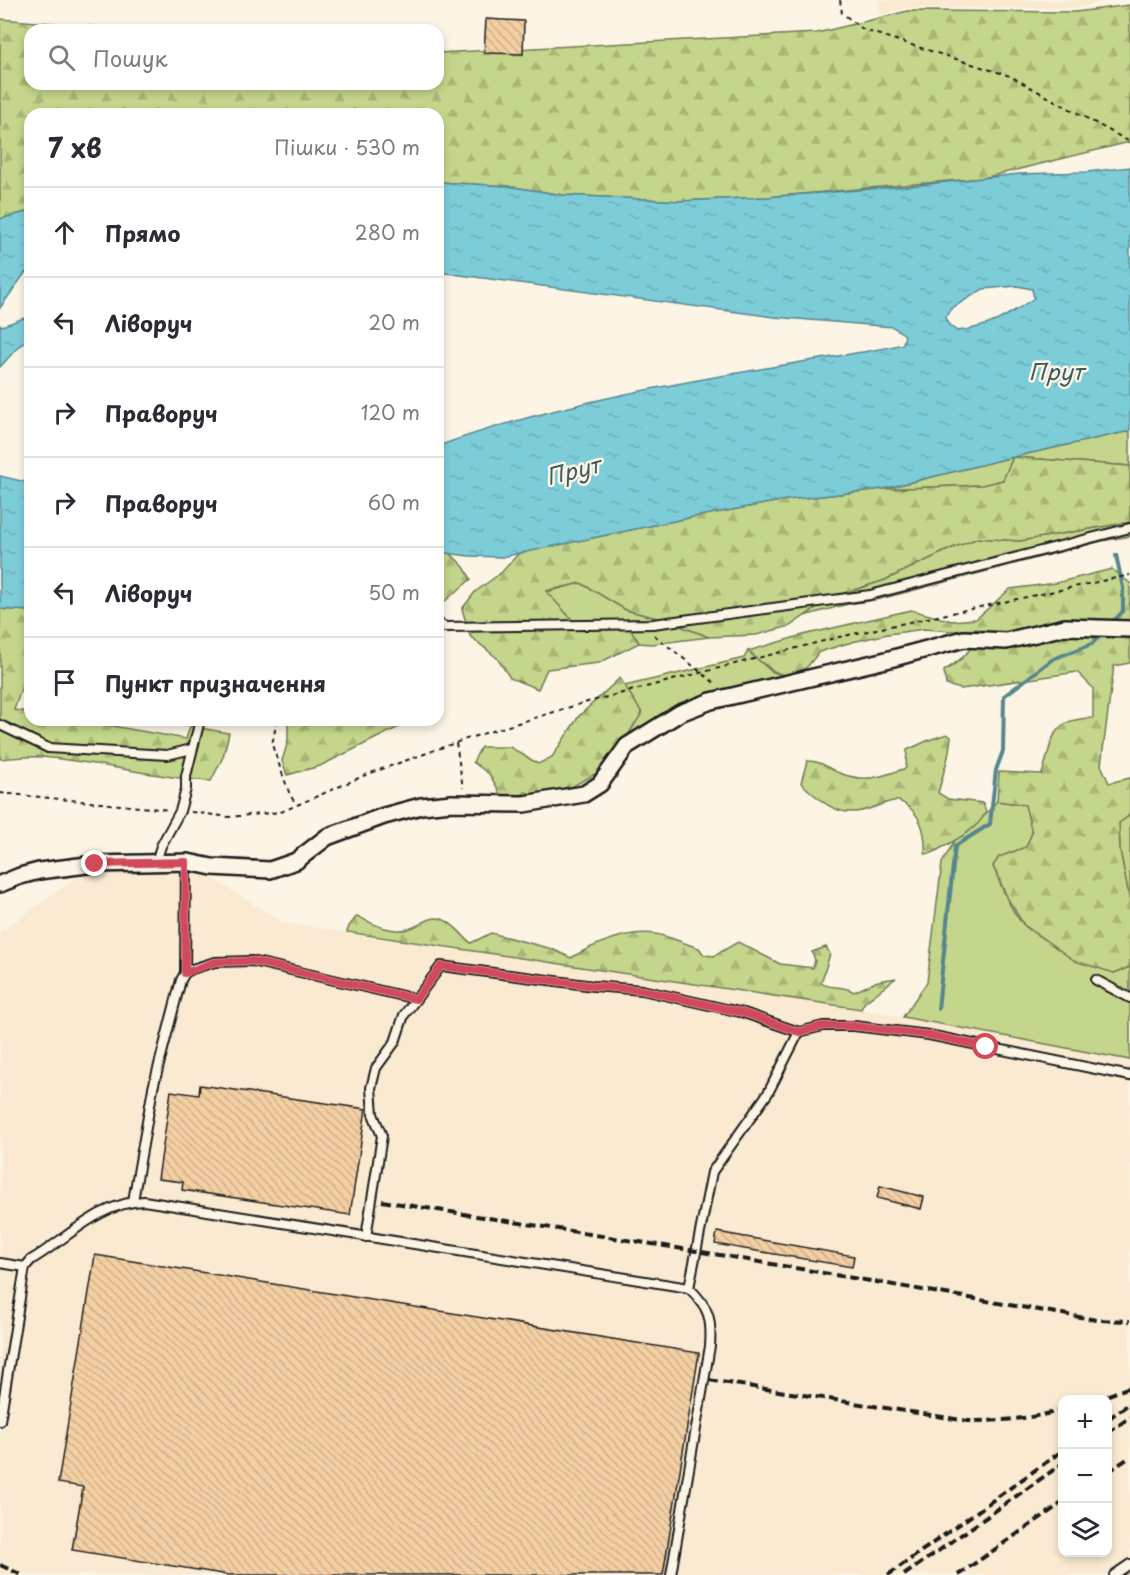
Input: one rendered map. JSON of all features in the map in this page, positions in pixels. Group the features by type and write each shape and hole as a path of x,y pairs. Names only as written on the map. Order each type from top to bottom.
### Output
{"street":[{"path":"0,884 20,876 67,867 156,862 186,862 212,867 270,870 296,861 327,837 384,816 421,806 466,803 524,804 584,794 600,784 627,746 680,713 711,701 886,660 963,639 1006,641 1065,627 1130,629"}],"lane":[{"path":"444,627 653,624 870,595 1130,528"},
{"path":"0,726 48,748 167,755 192,749"},
{"path":"156,862 160,846 180,811 198,726"},
{"path":"185,973 186,862"},
{"path":"133,1201 153,1088 180,980 185,973 215,962 252,961 416,999"},
{"path":"366,1237 382,1136 373,1114 371,1088 376,1068 395,1042 404,1015 441,966 642,990 744,1013 799,1032 823,1026 854,1026 929,1035 1130,1076"},
{"path":"1096,980 1130,998"},
{"path":"689,1288 712,1172 768,1093 799,1032"},
{"path":"0,1421 25,1268 32,1260 86,1222 133,1201 689,1288 702,1300 711,1326 710,1346 671,1575"},
{"path":"0,1263 25,1268"},
{"path":"1114,1575 1130,1564"}],"path":[{"path":"840,0 842,13 864,30 1010,76 1130,142"},
{"path":"0,793 230,817 281,812 368,774 455,743 580,704 839,637 1130,575"},
{"path":"640,624 731,696"},
{"path":"276,726 272,745 290,795 296,804"},
{"path":"455,743 466,803"}],"shaded area":[{"path":"879,0 1113,0 1074,8 908,8 880,15"},
{"path":"95,864 190,869 210,877 284,923 861,1009 1130,1060 1130,1575 0,1575 0,932"}],"green space":[{"path":"1130,5 1130,142 983,178 767,197 681,201 563,195 507,186 444,182 444,108 24,108 24,213 0,219 0,19 63,24 24,24 24,90 444,90 444,53 817,33 908,11 1075,12"},
{"path":"1130,431 1130,466 1013,457"},
{"path":"1013,457 1003,480 982,485 883,489"},
{"path":"1013,457 1130,466 1130,522 1020,541 978,538 885,580 832,597 790,626 756,635 709,637 665,620 626,610 581,583 546,591 576,624 627,624 639,643 599,663 547,669 538,689 510,678 497,658 470,636 462,609 475,592 502,572 519,553 786,500 883,489 982,485 1003,480"},
{"path":"1130,522 1130,536 1102,541 880,599 844,605 804,616 832,597 885,580 978,538 1020,541"},
{"path":"444,552 450,553 464,567 471,579 444,602"},
{"path":"1112,569 1130,583 1130,663 1114,666 1101,765 1109,783 1130,778 1130,815 1119,823 1120,850 1130,902 1130,967 1114,973 1075,961 1024,925 1008,899 993,866 999,857 1026,847 1032,833 1025,805 997,801 999,772 1042,774 1052,741 1061,727 1068,722 1093,718 1093,688 1077,672 961,689 946,685 944,671 966,654 979,629 952,631 924,629 852,642 819,652 795,677 775,672 748,651 803,635 911,610 952,621 976,619 1010,589 1056,583"},
{"path":"581,583 626,610 665,620 709,637 652,644 639,643 627,624 576,624 546,592"},
{"path":"0,609 24,611 24,681 14,710 24,711 24,726 112,726 186,739 190,726 229,733 223,757 211,781 169,777 42,757 0,759"},
{"path":"748,651 771,671 784,676 627,738 624,686 744,658"},
{"path":"620,678 642,713 608,767 564,791 543,795 526,792 512,801 502,800 489,774 473,762 481,747 510,747 538,764 552,757 579,716"},
{"path":"288,726 401,726 320,766 287,775 282,761 288,741"},
{"path":"947,734 951,737 948,757 938,793 948,799 983,803 986,812 970,831 932,853 925,854 924,833 919,821 903,803 893,801 863,811 845,812 824,803 801,783 807,761 818,762 851,777 867,778 890,774 906,768 907,750"},
{"path":"997,801 1026,804 1032,833 1026,847 999,857 993,866 1018,918 1040,937 1114,973 1130,967 1130,1060 903,1017 927,982 942,863 955,840 975,826"},
{"path":"1130,815 1130,902 1120,850 1119,823"},
{"path":"357,916 383,928 397,930 411,928 430,919 438,918 450,923 471,943 491,933 552,949 571,958 612,939 645,933 672,938 699,948 704,955 714,956 738,942 780,964 813,968 815,960 812,952 826,947 830,954 821,983 824,985 846,988 854,992 878,981 896,978 864,1003 861,1009 347,932"}],"water":[{"name":"Прут","path":"1130,167 1130,431 883,489 786,500 502,557 444,553 444,444 548,412 603,399 903,344 905,335 893,327 774,317 444,273 444,182 507,186 563,195 681,201 910,186 1019,174 1087,172","holes":["1017,286 1032,289 1034,298 998,320 979,327 957,331 949,325 946,317 952,308 983,289"]},
{"path":"24,213 24,274 0,308 0,219"},
{"path":"24,318 24,343 0,367 0,325"},
{"path":"0,476 24,482 24,611 0,609"}],"building":[{"path":"486,19 524,21 523,54 484,53"},
{"path":"200,1085 366,1109 350,1215 182,1190 183,1182 158,1179 171,1091 199,1095"},
{"path":"880,1186 924,1197 921,1209 877,1198"},
{"path":"717,1232 854,1256 852,1267 715,1244"},
{"path":"95,1255 699,1353 663,1575 229,1575 72,1550 83,1487 58,1483"}],"waterway":[{"path":"1110,625 1123,611 1123,588 1116,555"},
{"path":"938,1009 955,846 990,824 996,770 1003,751 1004,696 1053,659 1092,644 1101,634"}],"railway":[{"path":"382,1201 696,1251 1097,1320 1130,1321"},
{"path":"709,1380 968,1421 1016,1419 1058,1411"},
{"path":"1108,1395 1130,1387"},
{"path":"1112,1416 1130,1403"},
{"path":"1112,1430 1130,1417"},
{"path":"888,1575 1058,1454"},
{"path":"1112,1469 1130,1457"},
{"path":"904,1575 1058,1467"},
{"path":"958,1575 1058,1506"},
{"path":"0,1565 22,1575"}],"route":[{"path":"95,864 186,862 185,973 215,962 252,961 416,999 441,966 642,990 744,1013 799,1032 823,1026 854,1026 929,1035 986,1047"}]}
